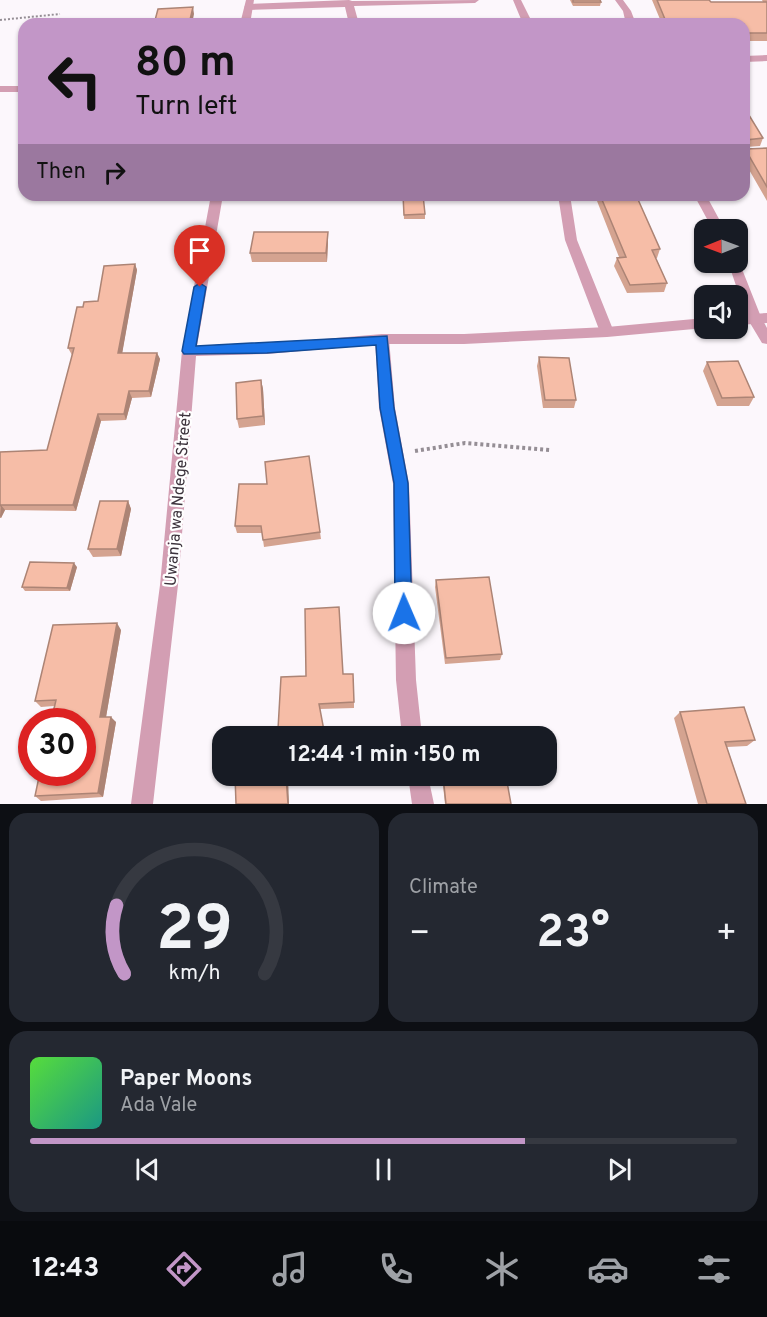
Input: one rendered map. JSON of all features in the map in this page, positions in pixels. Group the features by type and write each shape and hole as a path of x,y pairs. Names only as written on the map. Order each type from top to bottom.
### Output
{"street":[{"path":"249,4 475,0"},
{"path":"517,0 525,18"},
{"path":"619,0 627,10 629,18"},
{"path":"349,3 353,18"},
{"path":"750,59 767,58"},
{"path":"0,89 18,89"},
{"name":"Uwanja wa Ndege Street","path":"142,804 169,585 189,351 215,201"},
{"path":"565,201 571,240 607,332"},
{"path":"703,201 713,219"},
{"path":"739,273 767,339"},
{"path":"189,351 267,349 382,339 464,339 607,332 694,324"},
{"path":"382,339 387,408 398,457 401,483 406,680 411,726"},
{"path":"420,786 423,804"}],"path":[{"path":"20,18 60,14"},
{"path":"0,20 18,18"},
{"path":"398,457 432,445 462,443 550,450"}],"building":[{"path":"573,0 600,0 601,2 573,2"},
{"path":"657,0 767,2 767,33 750,33 750,18 664,18"},
{"path":"193,7 190,18 156,18 158,9"},
{"path":"750,117 763,138 750,140"},
{"path":"767,148 767,187 750,157 750,149"},
{"path":"403,201 424,201 425,214 404,215"},
{"path":"603,201 639,201 660,249 652,250 667,283 630,285 617,258 626,257"},
{"path":"254,232 328,232 326,253 250,253"},
{"path":"135,264 118,353 157,353 149,391 129,391 124,414 98,414 73,505 0,506 0,452 47,450 74,348 68,348 77,307 83,307 84,302 98,301 104,266"},
{"path":"539,357 569,358 576,400 545,400"},
{"path":"738,361 754,397 722,398 707,362"},
{"path":"261,380 263,416 237,419 236,383"},
{"path":"309,456 320,532 263,540 261,526 235,526 239,484 267,484 265,462"},
{"path":"100,501 128,501 117,549 88,549"},
{"path":"30,562 74,563 67,588 22,587"},
{"path":"489,577 502,654 446,658 436,580"},
{"path":"339,607 343,674 353,674 354,702 319,704 323,726 278,726 281,677 306,676 305,609"},
{"path":"117,623 100,717 111,717 98,793 35,796 37,786 96,786 96,708 54,708 56,700 35,701 53,625"},
{"path":"744,707 755,740 725,742 746,804 707,804 680,712"},
{"path":"235,786 287,786 288,804 236,804"},
{"path":"444,786 508,786 511,804 446,804"}],"route":[{"path":"200,287 189,351 267,349 382,339 387,408 398,457 401,483 404,613"}]}
